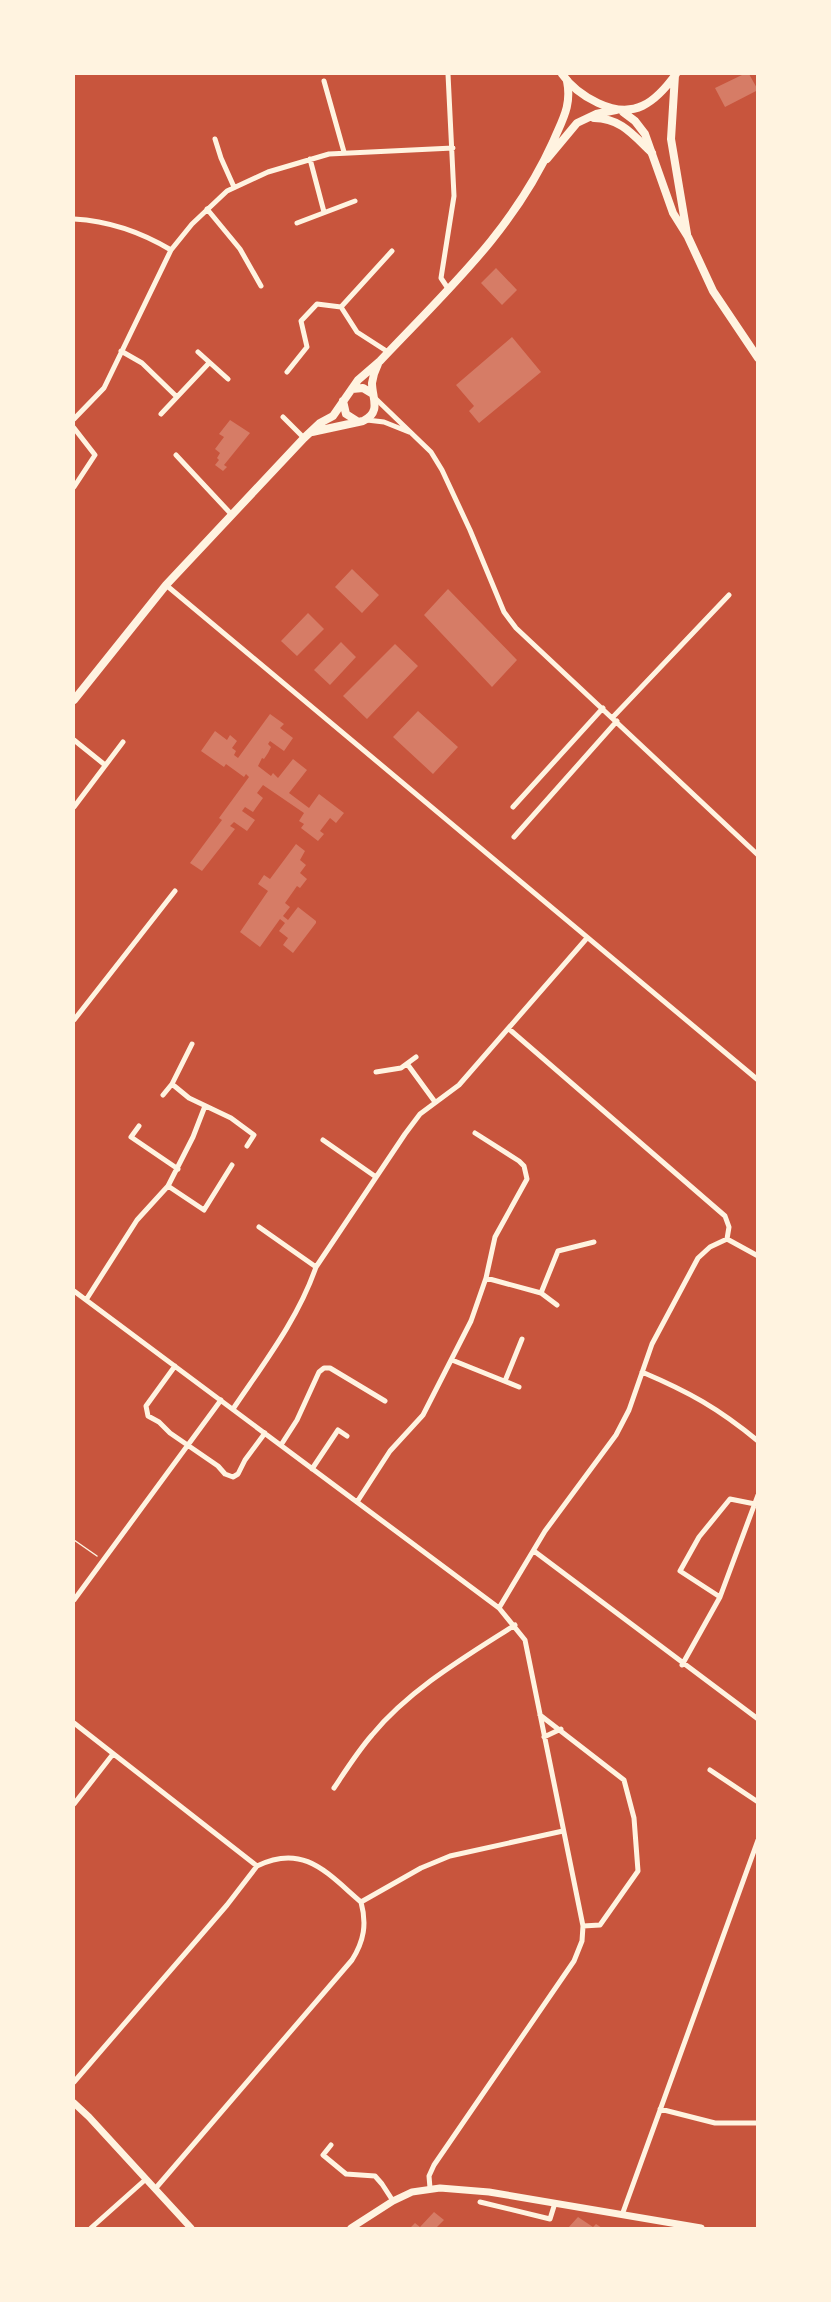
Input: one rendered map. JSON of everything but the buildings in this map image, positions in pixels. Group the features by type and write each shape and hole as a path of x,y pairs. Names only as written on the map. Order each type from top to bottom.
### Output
{"main road":[{"path":"545,160 556,151 571,129 588,118 640,107 651,100 675,74"},
{"path":"675,74 671,117 672,145 688,237"},
{"path":"565,77 592,100 620,111 642,130 673,213 688,237 713,291 758,358"},
{"path":"74,700 166,585 307,435 320,423 333,416 363,374 380,361 488,246 545,160 568,109 569,100 565,77"},
{"path":"588,118 605,118 617,122 631,132 651,153"},
{"path":"307,435 366,420 375,411 373,376 380,361"},
{"path":"352,389 366,389 374,396"},
{"path":"343,401 346,414 357,421"}],"street":[{"path":"448,74 453,148 453,209 441,273 442,282 449,290"},
{"path":"324,81 344,152"},
{"path":"215,139 234,187"},
{"path":"74,419 104,388 171,250 207,209 234,187 268,172 310,159 344,152 453,148"},
{"path":"310,159 324,212"},
{"path":"297,223 355,201"},
{"path":"207,209 240,249 261,286"},
{"path":"74,219 92,220 129,229 171,250"},
{"path":"341,307 392,251"},
{"path":"287,372 307,347 301,321 317,304 341,307"},
{"path":"341,307 357,332 383,346 388,352"},
{"path":"121,351 142,363 177,396"},
{"path":"198,352 228,379"},
{"path":"160,414 209,363"},
{"path":"374,396 431,452 442,470 509,620 758,855"},
{"path":"282,417 307,435"},
{"path":"366,420 384,422 410,432"},
{"path":"74,428 95,455 74,487"},
{"path":"176,455 232,514"},
{"path":"166,585 758,1080"},
{"path":"514,837 615,719 729,595"},
{"path":"513,807 603,708"},
{"path":"74,740 105,765"},
{"path":"74,807 123,742"},
{"path":"74,1020 175,891"},
{"path":"233,1409 282,1338 307,1292 316,1267 420,1114 459,1085 587,938"},
{"path":"509,1029 725,1216 729,1227 727,1239"},
{"path":"163,1095 172,1084 192,1044"},
{"path":"376,1072 401,1068 416,1057"},
{"path":"408,1065 435,1102"},
{"path":"172,1084 254,1135"},
{"path":"86,1300 137,1220 168,1186 178,1169 205,1106"},
{"path":"131,1137 139,1126"},
{"path":"247,1146 258,1129"},
{"path":"357,1502 390,1451 423,1415 452,1360 471,1321 486,1278 495,1237 527,1179 524,1166 519,1161 475,1133"},
{"path":"123,1134 178,1169"},
{"path":"323,1140 376,1177"},
{"path":"168,1186 204,1210 232,1165"},
{"path":"259,1227 316,1267"},
{"path":"727,1239 758,1256"},
{"path":"499,1608 545,1531 616,1435 629,1410 652,1344 698,1257 710,1247 727,1239"},
{"path":"541,1293 558,1251 594,1242"},
{"path":"486,1278 541,1293 558,1305"},
{"path":"74,1291 499,1608 525,1640 583,1926 582,1941 574,1961 434,2165 429,2176 430,2188"},
{"path":"505,1381 522,1339"},
{"path":"452,1360 519,1387"},
{"path":"175,1366 146,1406 148,1416 167,1427 170,1433 218,1466 225,1474 233,1477 238,1474 245,1460 265,1433"},
{"path":"282,1445 297,1420 319,1372 324,1368 330,1368 384,1401"},
{"path":"642,1372 715,1407 758,1441"},
{"path":"74,1600 221,1400"},
{"path":"312,1469 338,1430 347,1436"},
{"path":"682,1665 720,1597 758,1495"},
{"path":"720,1597 680,1571 699,1537 730,1499 755,1504"},
{"path":"534,1551 682,1665 758,1719"},
{"path":"334,1788 372,1735 416,1691 515,1625"},
{"path":"540,1715 624,1780 634,1818 638,1871 600,1925 583,1926"},
{"path":"74,1723 257,1866"},
{"path":"544,1737 561,1729"},
{"path":"74,1804 113,1754"},
{"path":"710,1770 758,1802"},
{"path":"361,1902 421,1868 450,1856 563,1831"},
{"path":"622,2215 758,1840"},
{"path":"74,2082 227,1905 257,1866 275,1859 302,1858 318,1866 361,1902 365,1924 364,1935 361,1947 352,1960 155,2188"},
{"path":"74,2103 191,2229"},
{"path":"660,2109 715,2123 758,2123"},
{"path":"332,2145 323,2155 346,2174 375,2176 393,2201"},
{"path":"91,2229 146,2179"},
{"path":"351,2229 393,2201 412,2192 430,2188 464,2189 701,2229"},
{"path":"480,2202 550,2219 555,2203"}],"path":[{"path":"74,1540 104,1560"}]}
